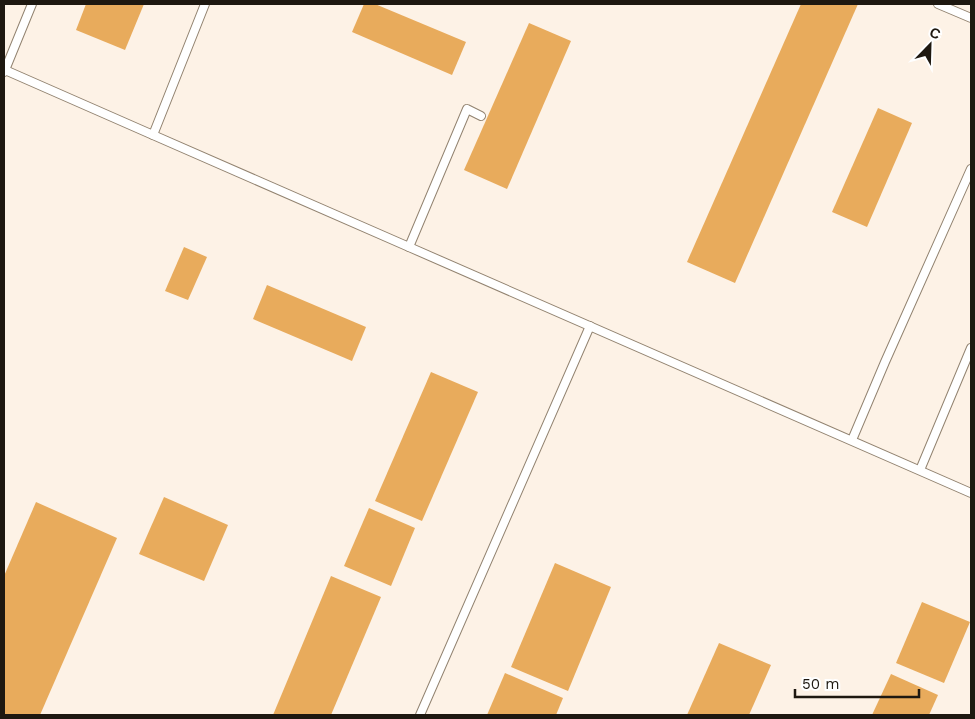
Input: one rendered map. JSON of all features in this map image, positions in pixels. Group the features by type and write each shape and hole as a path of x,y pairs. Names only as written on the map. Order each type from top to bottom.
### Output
{"lane":[{"path":"32,4 4,71 971,493"},
{"path":"153,135 205,4"},
{"path":"938,4 971,18"},
{"path":"409,247 467,109 481,116"},
{"path":"852,440 971,168"},
{"path":"420,715 590,326"},
{"path":"920,470 971,348"}],"building":[{"path":"86,4 144,4 125,50 76,30"},
{"path":"364,4 375,4 466,42 452,75 352,32"},
{"path":"801,4 858,4 735,283 687,262"},
{"path":"529,23 571,41 507,189 464,170"},
{"path":"878,108 912,123 867,227 832,212"},
{"path":"184,247 207,257 188,300 165,291"},
{"path":"267,285 366,327 352,361 253,319"},
{"path":"431,372 478,392 422,521 375,501"},
{"path":"164,497 228,525 204,581 139,554"},
{"path":"36,502 117,538 40,715 4,715 4,576"},
{"path":"369,508 415,528 391,586 344,566"},
{"path":"555,563 611,587 568,691 511,667"},
{"path":"331,576 381,597 331,715 273,715"},
{"path":"922,602 970,622 944,683 896,663"},
{"path":"719,643 771,665 749,715 687,715"},
{"path":"505,673 563,698 556,715 487,715"},
{"path":"891,674 938,695 929,715 872,715"}]}
